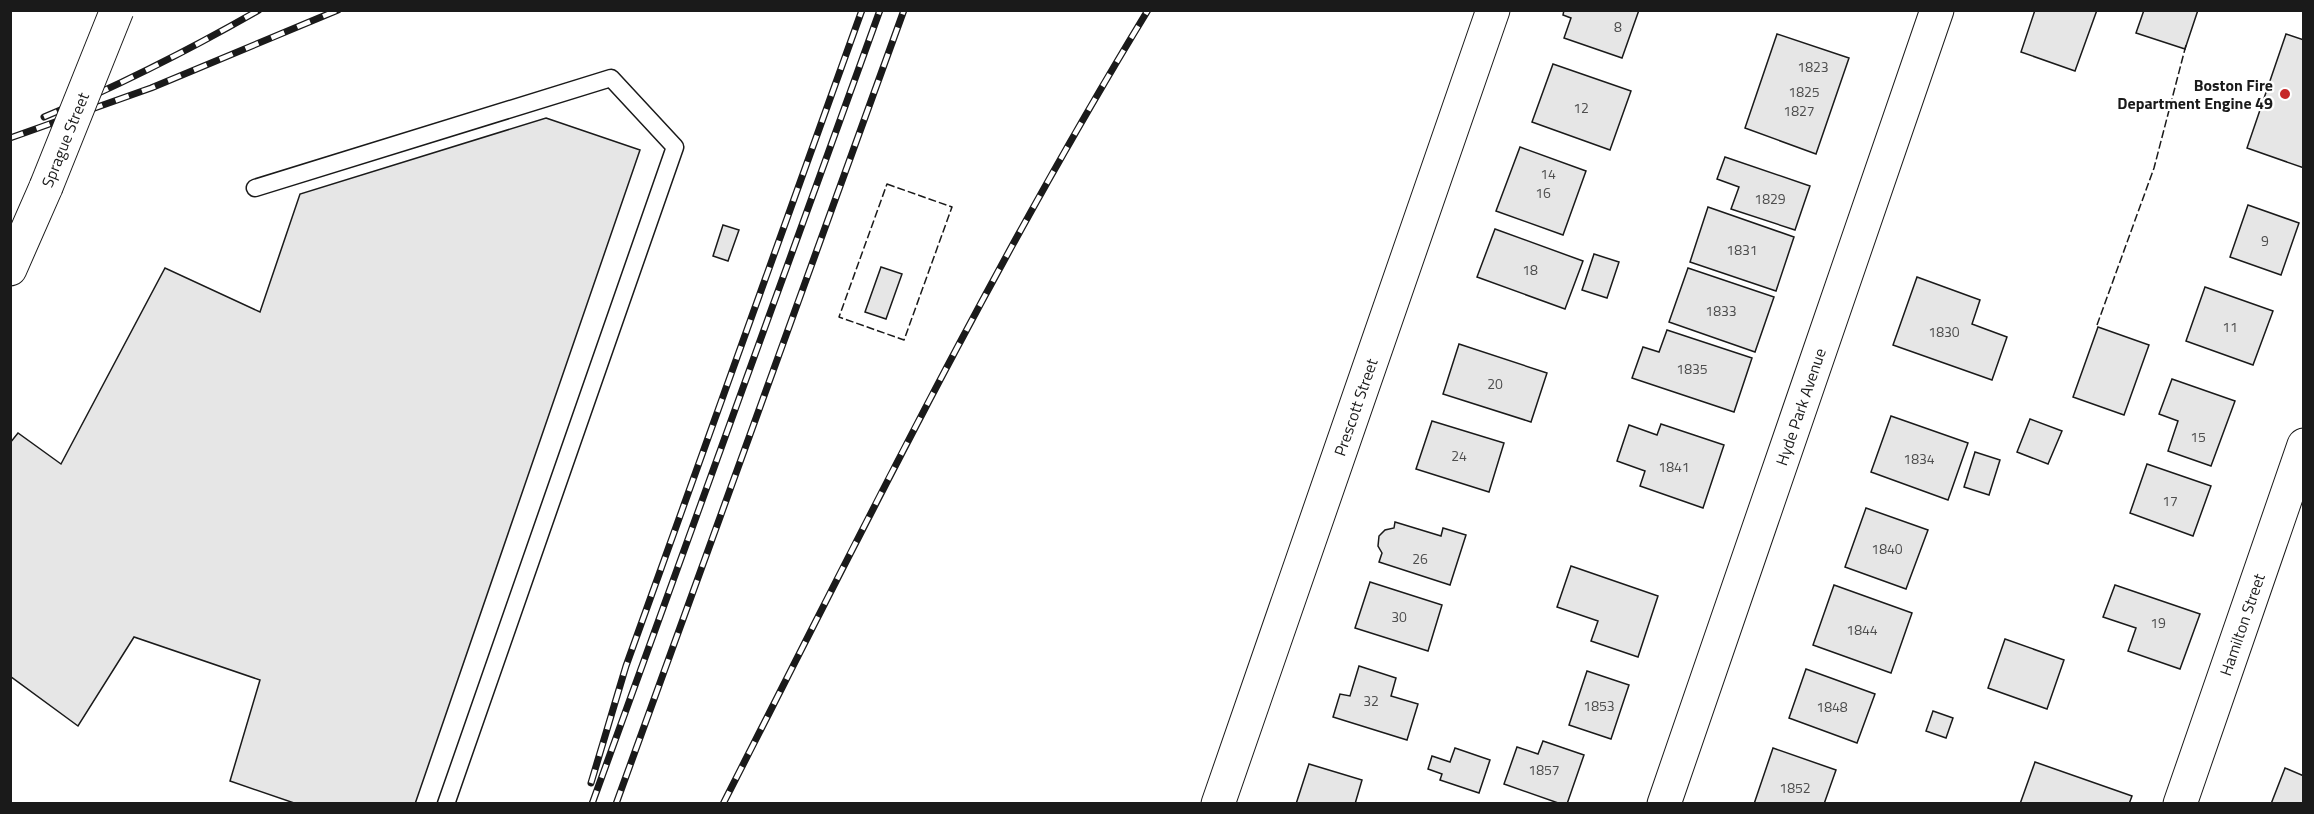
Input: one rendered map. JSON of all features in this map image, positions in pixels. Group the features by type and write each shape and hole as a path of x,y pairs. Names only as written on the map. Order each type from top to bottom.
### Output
{"street":[{"name":"Sprague Street","path":"10,269 46,187 117,10"},
{"name":"Prescott Street","path":"1218,804 1493,10"},
{"name":"Hyde Park Avenue","path":"1664,804 1937,10"},
{"name":"Hamilton Street","path":"2180,804 2304,445"}],"lane":[{"path":"255,188 611,78 675,147 446,804"}],"building":[{"path":"1564,10 1639,10 1622,58 1564,38 1571,18 1563,15"},
{"path":"2035,10 2097,10 2075,71 2021,52"},
{"path":"2144,10 2198,10 2185,49 2136,33"},
{"path":"1777,34 1849,58 1816,154 1745,128"},
{"name":"Boston Fire Department Engine 49","path":"2286,34 2304,40 2304,168 2247,148"},
{"path":"1553,64 1631,91 1610,150 1532,122"},
{"path":"546,118 640,150 415,804 297,804 230,781 260,680 134,637 78,726 10,676 10,443 18,433 61,464 165,268 260,312 300,194"},
{"path":"1520,147 1586,171 1563,235 1496,211"},
{"path":"1725,157 1810,186 1795,230 1731,209 1739,187 1717,179"},
{"path":"2248,205 2299,223 2281,275 2230,257"},
{"path":"1708,207 1794,237 1776,291 1690,262"},
{"path":"723,225 739,230 728,261 713,256"},
{"path":"1495,229 1583,261 1565,309 1477,277"},
{"path":"1594,254 1619,262 1607,298 1582,290"},
{"path":"881,267 902,274 886,319 865,312"},
{"path":"1688,268 1774,297 1755,352 1669,322"},
{"path":"1917,277 1980,300 1972,324 2007,337 1992,380 1893,345"},
{"path":"2205,287 2273,311 2253,365 2186,341"},
{"path":"2098,327 2149,345 2124,415 2073,397"},
{"path":"1667,330 1752,358 1734,412 1632,378 1643,347 1659,352"},
{"path":"1459,344 1547,373 1531,422 1443,394"},
{"path":"2172,379 2235,401 2211,466 2168,451 2178,421 2159,414"},
{"path":"1891,416 1968,443 1948,500 1871,472"},
{"path":"2030,419 2062,431 2048,464 2017,452"},
{"path":"1432,421 1504,443 1489,492 1416,469"},
{"path":"1661,424 1724,445 1703,508 1640,486 1645,471 1617,461 1629,425 1657,435"},
{"path":"1975,452 2000,460 1989,495 1964,487"},
{"path":"2147,464 2211,486 2193,536 2130,513"},
{"path":"1866,508 1928,530 1906,589 1845,567"},
{"path":"1395,522 1441,536 1443,528 1466,535 1450,585 1379,562 1382,553 1378,546 1379,536 1385,530 1394,528"},
{"path":"1571,566 1658,596 1638,657 1591,641 1598,621 1557,607"},
{"path":"1370,582 1442,605 1428,651 1355,628"},
{"path":"1834,585 1912,613 1891,673 1813,645"},
{"path":"2115,585 2200,614 2180,669 2128,651 2136,628 2103,617"},
{"path":"2005,639 2064,660 2047,709 1988,688"},
{"path":"1359,666 1396,678 1391,696 1418,704 1407,740 1333,717 1340,694 1350,696"},
{"path":"1806,669 1875,694 1857,743 1789,718"},
{"path":"1587,671 1629,685 1611,739 1569,725"},
{"path":"1933,711 1953,718 1946,738 1926,731"},
{"path":"1543,741 1584,755 1567,804 1561,804 1504,784 1517,747 1538,754"},
{"path":"1455,748 1490,760 1479,793 1440,780 1442,774 1428,769 1432,756 1450,762"},
{"path":"1773,748 1836,770 1824,804 1754,804"},
{"path":"2035,762 2132,796 2129,804 2020,804"},
{"path":"1309,764 1362,780 1355,804 1296,804"},
{"path":"2285,768 2304,776 2304,804 2271,804"}],"railway":[{"path":"44,117 153,67 259,10"},
{"path":"10,138 151,88 338,10"},
{"path":"591,783 626,666 862,10"},
{"path":"592,804 880,10"},
{"path":"616,804 904,10"},
{"path":"723,804 981,303 1148,10"}],"fence":[{"path":"2097,325 2154,168 2186,45"},
{"path":"887,184 952,207 904,340 839,317 887,184"}],"place":[{"name":"Boston Fire Department Engine 49","path":"2285,94"}]}
